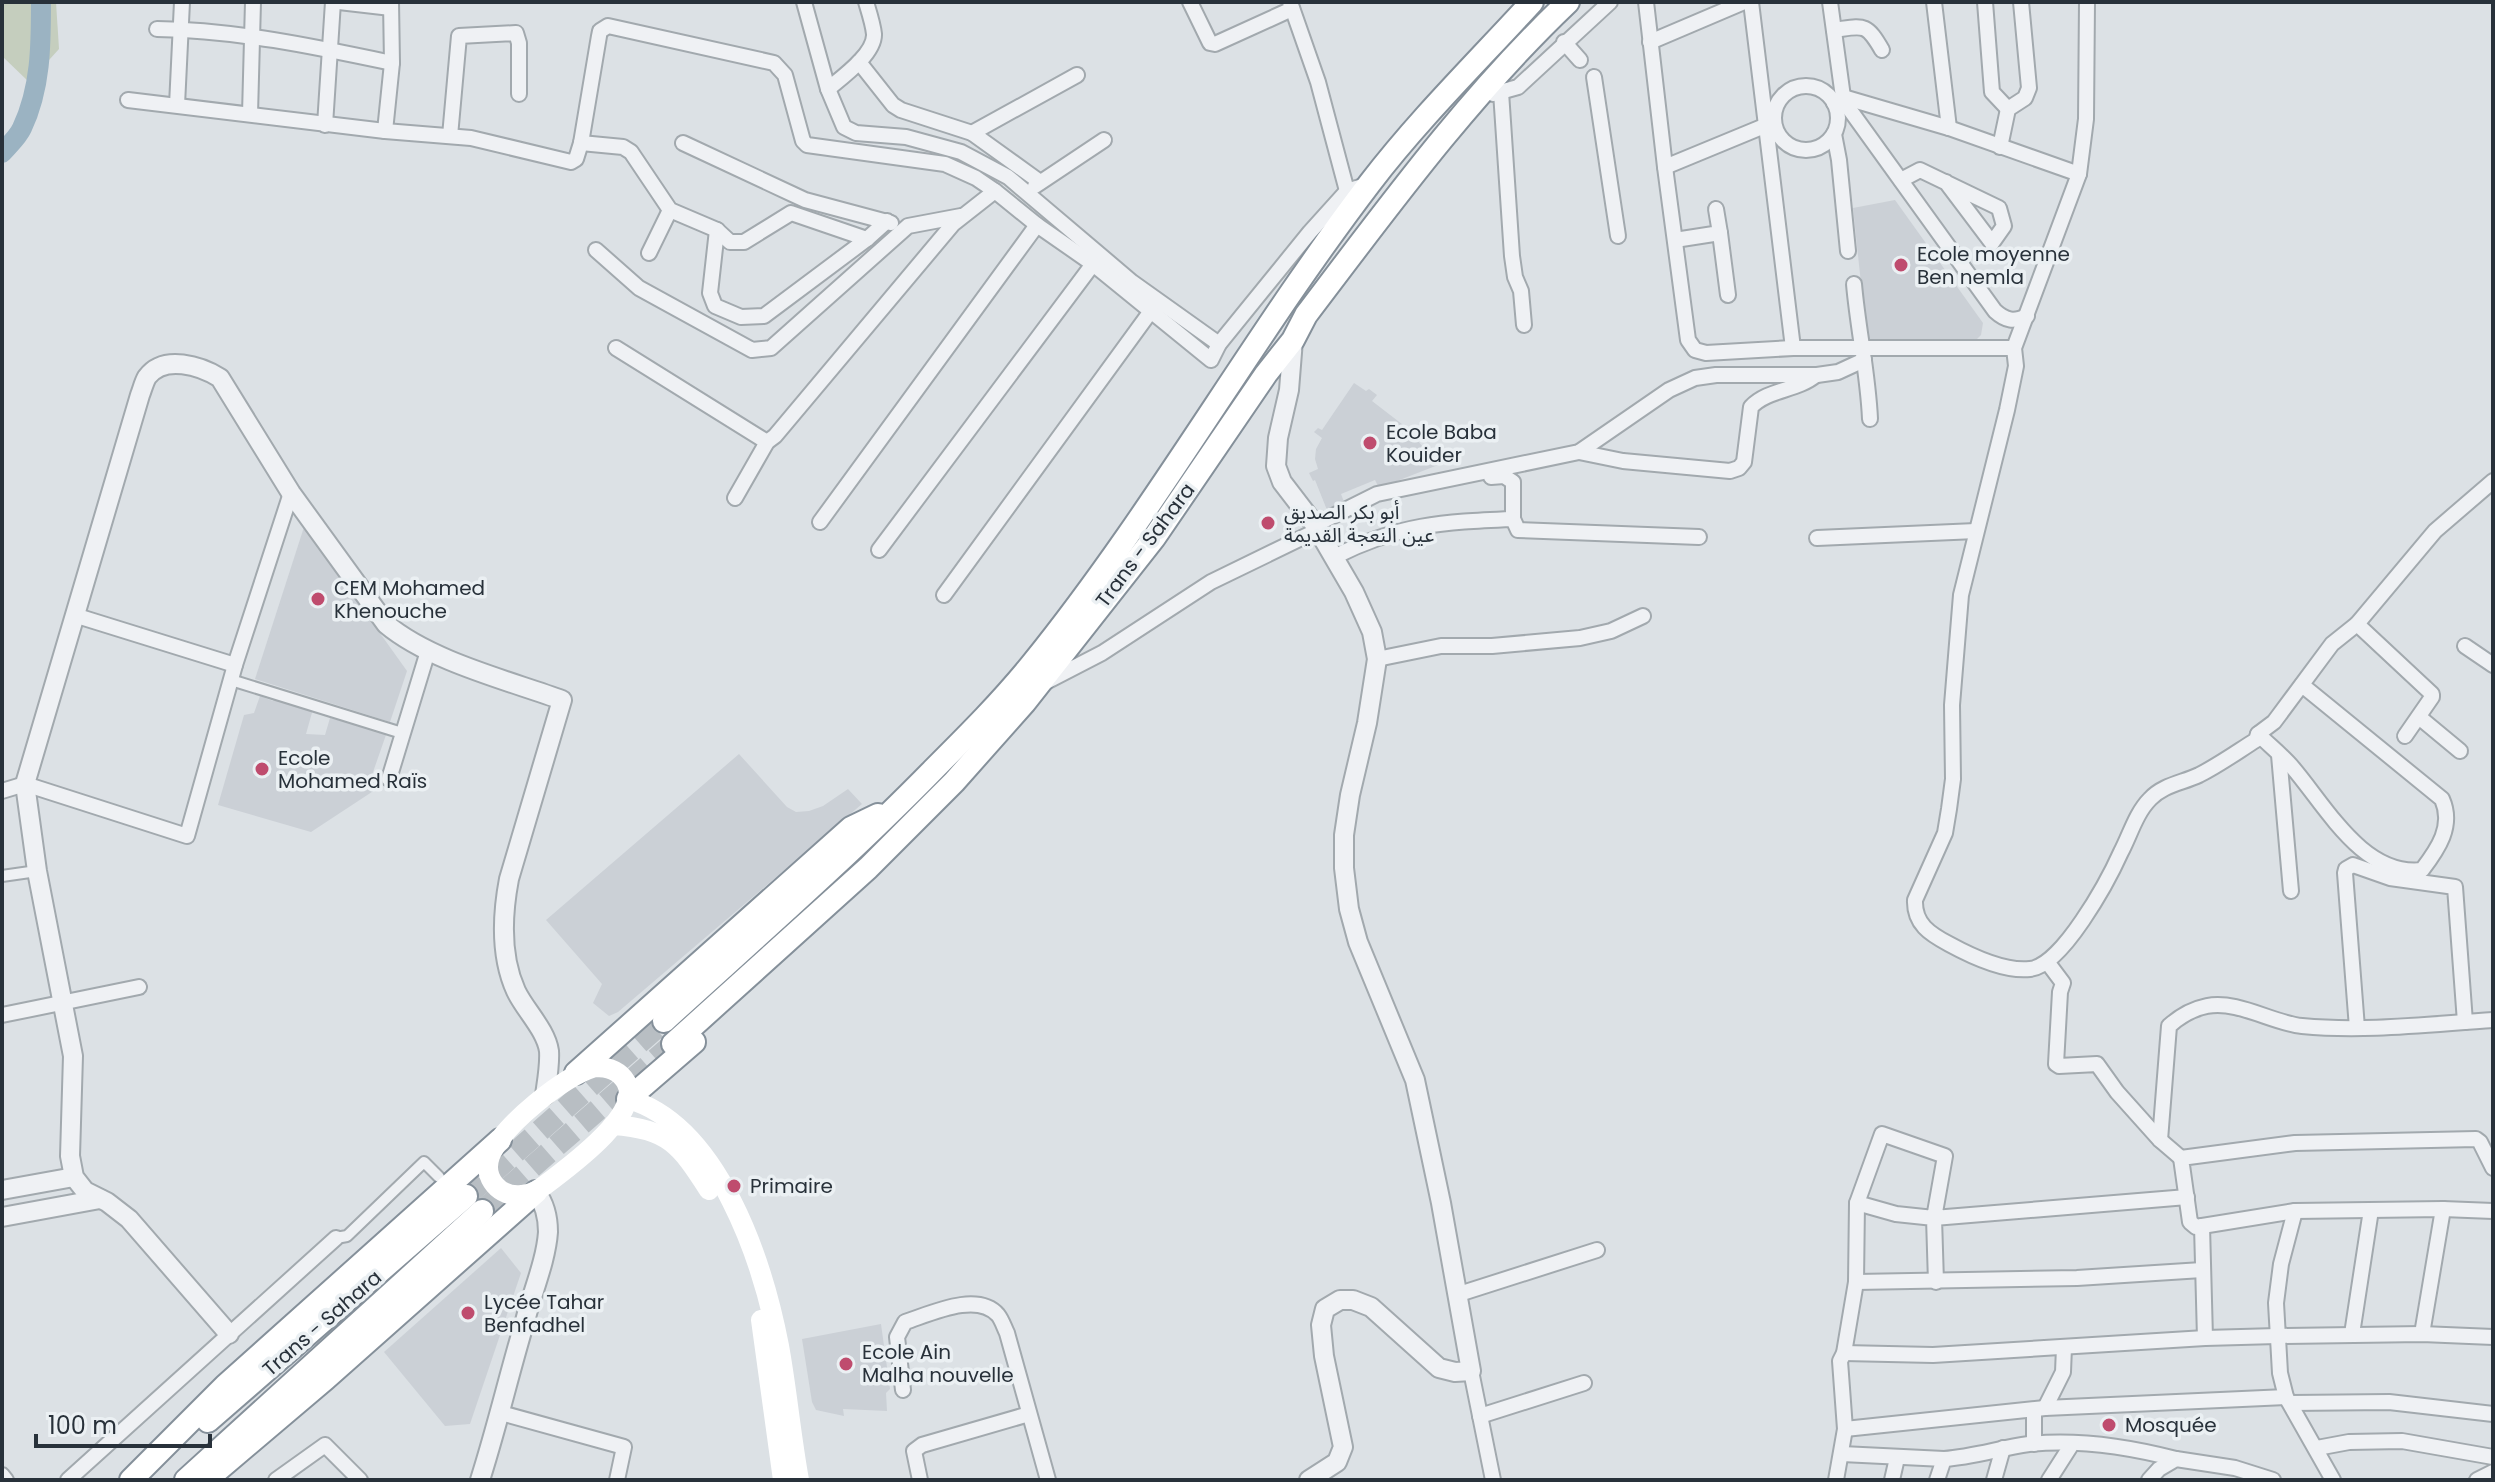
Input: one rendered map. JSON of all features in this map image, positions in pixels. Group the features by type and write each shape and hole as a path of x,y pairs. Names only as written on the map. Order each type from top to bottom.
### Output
{"highway":[{"name":"Trans - Sahara","path":"664,1021 900,804 997,705 1082,601 1137,524 1358,187 1399,147 1532,2"},
{"name":"Trans - Sahara","path":"673,1044 868,868 954,782 1037,687 1154,538 1266,374 1293,340 1306,315 1425,160 1491,94 1537,31 1568,2"},
{"path":"576,1073 851,828 900,804"},
{"path":"628,1099 838,914 850,900 868,868"},
{"path":"131,1480 225,1386 500,1140"},
{"path":"206,1480 536,1192"},
{"name":"Trans - Sahara","path":"140,1480 474,1204 186,1480"}],"main road":[{"path":"595,1067 614,1070 623,1077 629,1087 628,1099 613,1125 580,1157 536,1192 509,1195 497,1188 490,1179 489,1161 500,1140 545,1095 576,1073 595,1067"},
{"path":"628,1099 647,1104 692,1142 723,1185 737,1214 762,1278 776,1334 799,1480"},
{"path":"613,1125 645,1128 666,1137 682,1151 725,1218 740,1253 761,1320 783,1480"}],"street":[{"path":"177,105 182,2"},
{"path":"250,114 253,2"},
{"path":"325,125 333,2"},
{"path":"339,2 391,5 392,63 385,131"},
{"path":"804,2 828,89 844,127 856,133 906,137 961,152 1034,187"},
{"path":"828,89 859,62 873,42 866,2"},
{"path":"128,100 325,125 450,136 513,146 571,162 576,159 581,143 600,31 608,26 774,63 785,75 803,141 807,145 945,164 976,178 1093,264 1211,360 1219,344 1310,232 1358,187 1291,5 1215,44 1206,40 1190,2"},
{"path":"1524,325 1491,94 1518,87 1610,2"},
{"path":"1646,2 1688,340 1695,350 1706,353 1793,348 1862,353 2014,348"},
{"path":"1650,42 1744,2"},
{"path":"1751,2 1770,123 1793,348"},
{"path":"1770,123 1778,135 1795,149 1817,149 1834,134 1838,124 1839,100 1830,2"},
{"path":"1934,2 1949,128"},
{"path":"1985,2 1992,92 2008,109"},
{"path":"2000,147 2008,109 2025,98 2029,88 2021,2"},
{"path":"2087,2 2086,119 2079,174 2014,348 2016,366 2007,410 1959,610 1952,705 1953,779 1949,809 1945,833 1915,900 1919,922 1929,934 1960,951 2004,966 2033,969 2048,963 2077,929 2108,881 2147,801 2159,790 2198,775 2256,740 2258,734 2274,722 2332,644 2357,624 2435,531 2493,481"},
{"path":"1834,30 1864,26 1871,30 1882,50"},
{"path":"157,29 252,38 392,63"},
{"path":"450,136 459,36 516,33 519,43 519,94"},
{"path":"1564,42 1580,60"},
{"path":"859,62 893,105 972,133 1034,187 1132,282 1219,344"},
{"path":"972,133 1077,75"},
{"path":"1594,77 1618,236"},
{"path":"1665,167 1770,123 1782,96 1800,86 1820,89 1839,100 1949,128 2079,174"},
{"path":"1839,100 1995,311 2004,320 2016,321 2027,316"},
{"path":"1834,134 1848,251"},
{"path":"1034,187 1104,140"},
{"path":"581,143 623,147 631,152 670,210 717,230 730,242 744,242 791,213 867,239"},
{"path":"683,143 805,200 908,226 961,216"},
{"path":"1901,180 1920,170 1946,182"},
{"path":"735,498 767,442 961,216 995,191"},
{"path":"1716,209 1728,295"},
{"path":"649,253 670,210"},
{"path":"717,230 710,293 715,306 741,317 764,316 887,221"},
{"path":"820,522 1037,225"},
{"path":"596,250 639,288 752,350 771,348 908,226"},
{"path":"1675,240 1720,233"},
{"path":"879,550 1093,264"},
{"path":"1854,284 1862,353 1868,370 1870,419"},
{"path":"944,595 1151,311"},
{"path":"1293,340 1289,390 1278,438 1276,466 1282,482 1317,528 1334,557 1372,632 1377,659 1344,835 1349,909 1358,942 1415,1080 1493,1480"},
{"path":"616,348 767,442"},
{"path":"1037,687 1102,653 1211,582 1377,494 1579,452 1669,390 1695,378 1838,372 1862,353"},
{"path":"229,1334 129,1219 85,1191 74,1177 70,1156 73,1056 37,871 25,784 140,395 148,376 162,366 204,369 220,378 291,493 386,624 398,635 428,651 562,700 503,909 508,968 516,990 547,1045 549,1060 545,1095"},
{"path":"1579,452 1623,461 1730,471 1744,462 1751,407 1767,396 1806,384 1817,375"},
{"path":"1423,483 1509,477 1513,482 1513,519 1518,530 1699,537"},
{"path":"2,791 25,784 187,836 235,665 291,493"},
{"path":"1334,557 1372,538 1406,529 1438,523 1513,519"},
{"path":"1817,538 1976,531"},
{"path":"74,615 235,665"},
{"path":"1377,659 1441,646 1492,646 1580,638 1611,631 1643,616"},
{"path":"2357,624 2430,690 2432,697 2405,736"},
{"path":"2465,646 2493,665"},
{"path":"389,779 428,651"},
{"path":"231,680 402,733"},
{"path":"2258,734 2292,766 2365,854 2396,870 2422,870 2437,850 2447,819 2442,799 2302,685"},
{"path":"2419,717 2460,751"},
{"path":"2279,755 2291,891"},
{"path":"2357,1028 2345,873 2353,865 2390,878 2455,887 2465,1022"},
{"path":"2,876 37,871"},
{"path":"2048,963 2063,983 2056,1064 2097,1064 2117,1092 2160,1140 2181,1158 2190,1222 2196,1227 2295,1211 2493,1211"},
{"path":"2,1015 139,987"},
{"path":"2160,1140 2169,1026 2182,1014 2208,1005 2236,1009 2297,1026 2357,1028 2493,1020"},
{"path":"1836,1480 1845,1429 1840,1361 1856,1282 1857,1203 1880,1136 1885,1135 1945,1156 1934,1218 1936,1282"},
{"path":"2181,1158 2295,1143 2476,1139 2493,1168"},
{"path":"68,1480 336,1238 347,1236 424,1162 439,1177"},
{"path":"2,1190 74,1177"},
{"path":"480,1480 546,1246 547,1217 544,1203 536,1192"},
{"path":"1857,1203 1896,1214 1934,1218 2187,1197"},
{"path":"2,1217 100,1199"},
{"path":"2422,1334 2443,1209"},
{"path":"2352,1334 2371,1210"},
{"path":"2295,1211 2281,1264 2276,1303 2280,1373 2288,1400 2333,1480"},
{"path":"2202,1226 2205,1338"},
{"path":"1456,1295 1597,1250"},
{"path":"1856,1282 2077,1278 2202,1270"},
{"path":"1309,1480 1337,1462 1343,1447 1324,1356 1321,1325 1325,1309 1340,1300 1353,1300 1371,1307 1439,1368 1455,1372 1471,1371"},
{"path":"903,1390 897,1337 905,1322 960,1306 987,1307 999,1316 1007,1333 1048,1480"},
{"path":"1844,1353 1933,1355 2205,1338 2352,1334 2493,1337"},
{"path":"2034,1444 2039,1410 2063,1372 2064,1347"},
{"path":"468,1480 492,1409 508,1379"},
{"path":"1480,1416 1584,1383"},
{"path":"1845,1429 2039,1410 2288,1400 2389,1402 2493,1414"},
{"path":"501,1413 624,1447 617,1480"},
{"path":"920,1480 914,1451 922,1445 1029,1414"},
{"path":"2317,1448 2349,1442 2392,1440 2493,1457"},
{"path":"1842,1454 1944,1459 2034,1444 2072,1444 2134,1448 2176,1459 2235,1468 2273,1480"},
{"path":"2049,1480 2072,1444"},
{"path":"276,1480 325,1445 360,1480"},
{"path":"1994,1480 2003,1448"},
{"path":"1892,1480 1897,1458"},
{"path":"1937,1480 1944,1459"},
{"path":"2149,1480 2159,1469 2176,1459"},
{"path":"2477,1480 2493,1472"},
{"path":"2,1475 6,1480"}],"shaded area":[{"name":"Ecole moyenne Ben nemla","path":"1895,200 1983,323 1981,335 1976,340 1867,340 1853,208"},
{"name":"Ecole Baba Kouider","path":"1354,383 1377,395 1372,401 1407,428 1438,465 1379,488 1375,480 1341,494 1344,502 1327,510 1309,473 1318,469 1316,449 1322,438 1314,432 1318,428 1322,430"},
{"name":"CEM Mohamed Khenouche","path":"304,527 407,671 390,722 255,679"},
{"path":"260,696 273,701 276,697 313,709 306,734 325,735 330,718 345,722 352,720 387,732 372,775 381,786 311,832 218,805 244,715 254,713"},
{"path":"739,754 787,807 796,812 823,806 848,789 862,804 618,1012 609,1016 593,1003 602,984 546,920"},
{"name":"Lycée Tahar Benfadhel","path":"501,1248 521,1273 470,1424 445,1426 384,1352"},
{"name":"Ecole Ain Malha nouvelle","path":"881,1324 890,1389 886,1393 887,1411 843,1409 844,1416 816,1410 802,1339"}],"green space":[{"path":"2,2 56,2 59,49 29,82 2,56"}],"waterway":[{"path":"2,153 20,131 33,97 40,50 41,2"}],"tunnel":[{"path":"466,1196 664,1021"},
{"path":"482,1211 673,1044"}],"place":[{"name":"Ecole moyenne Ben nemla","path":"1901,265"},
{"name":"Ecole Baba Kouider","path":"1370,443"},
{"name":"أبو بكر الصديق عين النعجة القديمة","path":"1268,523"},
{"name":"CEM Mohamed Khenouche","path":"318,599"},
{"name":"Ecole Mohamed Raïs","path":"262,769"},
{"name":"Primaire","path":"734,1186"},
{"name":"Lycée Tahar Benfadhel","path":"468,1313"},
{"name":"Ecole Ain Malha nouvelle","path":"846,1364"},
{"name":"Mosquée","path":"2109,1425"}]}
